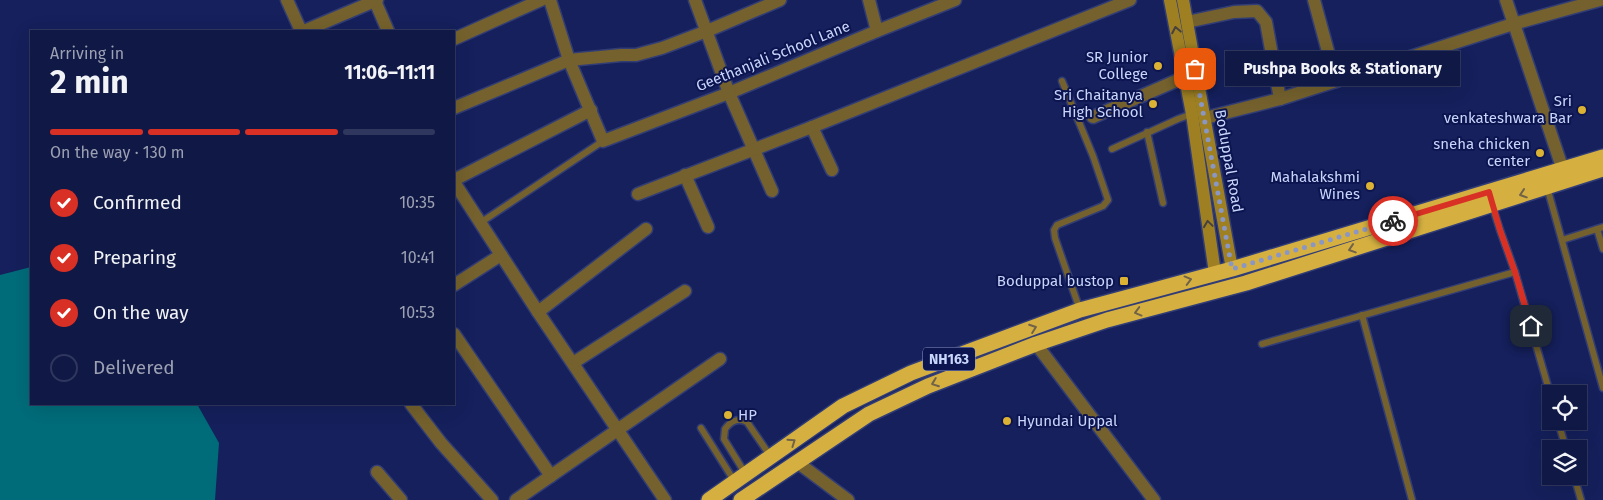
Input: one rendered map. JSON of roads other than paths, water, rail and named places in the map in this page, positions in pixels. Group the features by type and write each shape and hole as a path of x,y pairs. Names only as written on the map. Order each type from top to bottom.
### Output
{"highway":[{"name":"NH163","path":"741,500 869,414 928,386 1036,344 1107,320 1246,283 1603,157"},
{"name":"NH163","path":"709,500 843,406 911,373 1080,310 1491,198 1547,187 1603,169"},
{"path":"1002,339 1009,355"}],"street":[{"path":"287,0 302,30"},
{"path":"455,39 541,0"},
{"path":"550,0 569,60 604,141"},
{"path":"695,0 729,93 772,191"},
{"path":"455,108 569,60 636,55 662,48 780,0"},
{"path":"869,0 877,31"},
{"name":"Geethanjali School Lane","path":"604,141 729,93 955,0"},
{"path":"638,194 1130,0"},
{"name":"Boduppal Road","path":"1170,0 1185,77 1198,116 1232,269"},
{"name":"Boduppal Road","path":"1183,0 1215,273"},
{"path":"1506,0 1563,170"},
{"path":"1198,116 1280,98 1514,24 1600,0"},
{"path":"1317,1 1336,81"},
{"path":"304,30 370,2 387,30"},
{"path":"1187,22 1234,12 1257,11 1266,22 1280,98"},
{"path":"1093,117 1185,77"},
{"path":"455,180 591,110"},
{"path":"812,127 832,170"},
{"path":"685,174 708,227"},
{"path":"455,183 572,364 665,500"},
{"path":"538,312 646,229"},
{"path":"455,284 500,255"},
{"path":"572,364 684,291"},
{"path":"455,335 551,476"},
{"path":"1036,344 1154,500"},
{"path":"516,500 720,359"},
{"path":"412,405 441,443 492,500"},
{"path":"797,462 848,500"},
{"path":"377,472 401,500"}],"lane":[{"path":"1062,81 1093,156 1108,200 1103,206 1057,225 1054,230 1055,238 1080,310"},
{"path":"1112,149 1148,132 1198,116"},
{"path":"1148,132 1163,203"},
{"path":"480,223 604,141"},
{"path":"1547,187 1603,388"},
{"path":"1491,198 1515,272 1548,385"},
{"path":"1562,240 1600,228 1603,250"},
{"path":"1262,344 1515,272"},
{"path":"1362,315 1412,500"},
{"path":"741,478 724,439 724,429 732,422 737,420 747,422 772,457"},
{"path":"701,428 741,478"},
{"path":"1577,485 1581,500"}],"place":[{"name":"SR Junior College","path":"1158,66"},
{"name":"Pushpa Books & Stationary","path":"1195,69"},
{"name":"Sri Chaitanya High School","path":"1153,104"},
{"name":"Sri venkateshwara Bar","path":"1582,110"},
{"name":"sneha chicken center","path":"1540,153"},
{"name":"Mahalakshmi Wines","path":"1370,186"},
{"name":"Boduppal bustop","path":"1124,281"},
{"name":"HP","path":"728,415"},
{"name":"Hyundai Uppal","path":"1007,421"}]}
